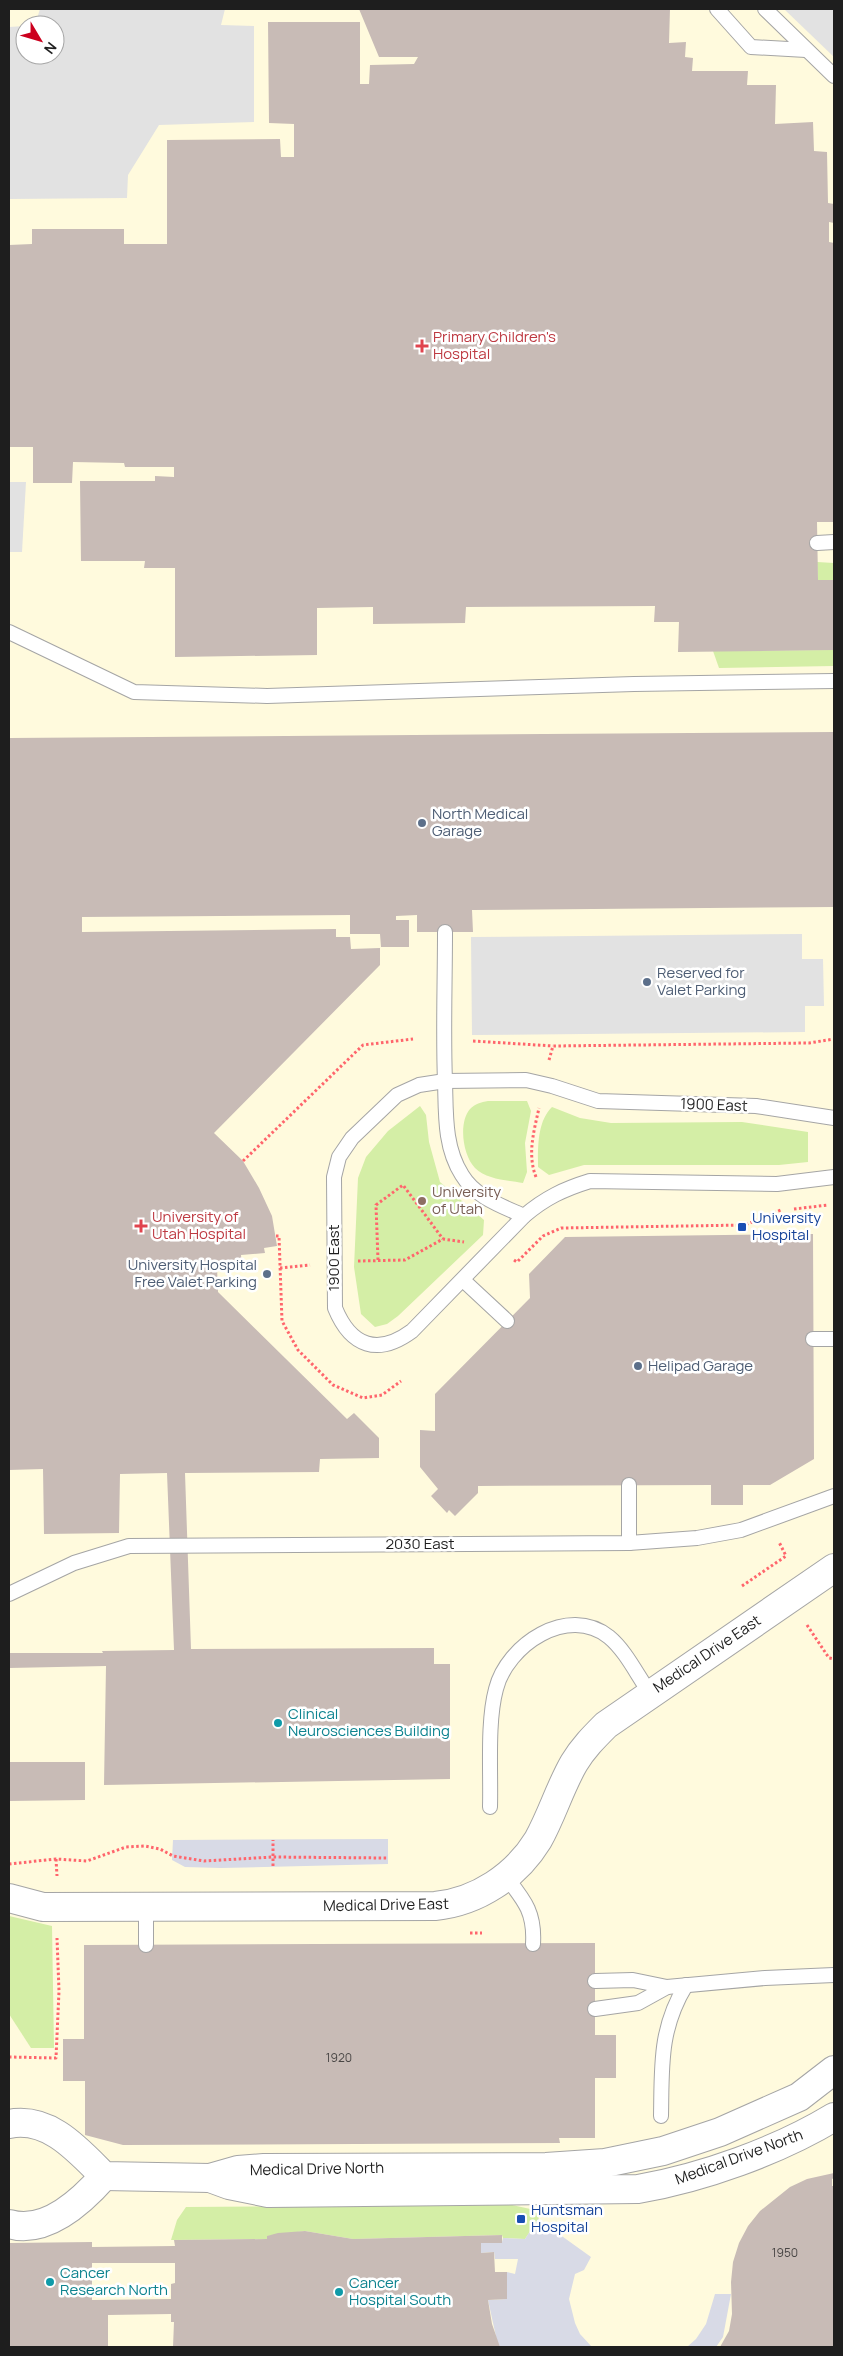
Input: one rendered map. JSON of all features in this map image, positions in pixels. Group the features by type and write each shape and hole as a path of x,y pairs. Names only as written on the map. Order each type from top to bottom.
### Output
{"street":[{"name":"Medical Drive East","path":"9,1898 43,1907 435,1906 453,1904 470,1899 506,1877 537,1841 574,1763 588,1743 606,1724 650,1692 834,1568"},
{"name":"Medical Drive North","path":"210,2178 238,2170 264,2168 546,2167 605,2162 663,2151 720,2132 799,2097 834,2070"},
{"name":"Medical Drive North","path":"210,2178 229,2185 268,2193 638,2189 709,2172 794,2139 834,2117"},
{"path":"9,2124 21,2122 38,2124 54,2132 84,2156 104,2176 210,2178"},
{"path":"9,2224 16,2226 34,2225 66,2211 86,2196 104,2176"}],"lane":[{"path":"717,9 751,47 806,50"},
{"path":"766,9 834,76"},
{"path":"817,543 834,542"},
{"path":"9,632 134,692 268,696 634,684 834,681"},
{"path":"445,932 445,1081 447,1132 453,1156 462,1176 476,1190 493,1203 524,1216"},
{"name":"1900 East","path":"834,1118 756,1106 606,1102 526,1080 445,1081 419,1085 397,1095 352,1138 339,1157 334,1177 335,1308 341,1324 352,1335 367,1344 383,1346 397,1342 412,1331 524,1216 544,1200 564,1189 590,1181 777,1184 834,1177"},
{"path":"463,1280 507,1321"},
{"path":"813,1339 834,1339"},
{"path":"629,1485 629,1543"},
{"name":"2030 East","path":"9,1594 74,1563 129,1546 629,1543 697,1538 741,1530 834,1496"},
{"path":"490,1807 493,1704 502,1672 522,1646 535,1637 562,1626 574,1625 598,1630 617,1645 650,1692"},
{"path":"506,1877 528,1905 534,1931 533,1944"},
{"path":"146,1907 146,1945"},
{"path":"595,1982 633,1980 667,1987 765,1978 834,1975"},
{"path":"661,2116 663,2040 668,2020 686,1985"},
{"path":"595,2009 638,2003 667,1987"}],"path":[{"path":"243,1161 363,1045 413,1039"},
{"path":"473,1042 553,1046 809,1043 834,1039"},
{"path":"549,1062 553,1046"},
{"path":"536,1179 533,1170 531,1141 539,1106"},
{"path":"378,1260 376,1205 403,1185 443,1239"},
{"path":"510,1257 517,1262 543,1236 561,1228 745,1225 786,1209 820,1207 834,1203"},
{"path":"276,1236 280,1236 282,1321 298,1350 333,1385 363,1398 382,1395 401,1381"},
{"path":"359,1261 405,1260 443,1239 466,1242"},
{"path":"742,1586 786,1556 777,1539"},
{"path":"803,1619 829,1658 834,1659"},
{"path":"272,1866 273,1840"},
{"path":"9,1864 56,1859 88,1861 126,1847 144,1846 160,1849 174,1856 204,1861 273,1857 388,1858"},
{"path":"56,1859 57,1877"},
{"path":"9,2057 56,2058 57,1937"}],"shaded area":[{"name":"University of Utah","path":"9,9 834,9 834,2347 9,2347"},
{"path":"40,9 225,9 221,25 254,26 254,122 159,125 128,175 127,198 9,199 9,27 15,27 15,65 65,65 65,15 38,15"},
{"path":"784,9 834,9 834,57"},
{"path":"9,482 26,482 22,552 9,552"},
{"name":"Reserved for Valet Parking","path":"802,934 802,959 823,959 824,1006 805,1006 805,1032 472,1035 471,937"},
{"path":"388,1839 388,1864 221,1868 185,1867 172,1860 173,1840"},
{"path":"538,2219 591,2257 584,2270 575,2274 569,2299 580,2334 592,2347 500,2347 497,2341 488,2300 507,2299 507,2272 515,2274 518,2259 495,2259 494,2252 481,2253 481,2243 502,2242 503,2238 525,2239"},
{"path":"715,2294 731,2294 723,2337 716,2347 687,2347 696,2339 706,2324"}],"green space":[{"path":"817,562 834,563 834,580 818,580"},
{"path":"834,650 834,666 719,668 713,651"},
{"path":"488,1101 527,1101 531,1111 525,1143 527,1172 523,1183 485,1175 475,1168 467,1156 463,1139 466,1115 474,1106"},
{"path":"420,1106 426,1115 429,1142 440,1182 484,1220 483,1235 398,1316 387,1324 375,1327 361,1314 354,1267 358,1178 366,1157 388,1131"},
{"path":"552,1107 580,1118 611,1123 742,1122 808,1132 808,1162 779,1165 584,1165 549,1175 538,1167 538,1151 539,1135 543,1120"},
{"path":"9,1916 52,1926 54,2048 31,2048 9,2014"},
{"path":"512,2205 535,2210 539,2218 525,2239 503,2238 502,2235 353,2239 305,2231 268,2236 267,2239 171,2240 177,2220 186,2207"}],"building":[{"name":"Primary Children's Hospital","path":"359,9 670,9 669,43 686,42 685,57 693,58 692,71 748,71 747,85 776,85 775,124 813,122 814,151 827,152 828,203 834,204 834,223 829,222 829,242 834,243 833,522 817,522 818,580 834,580 834,650 678,652 679,622 654,622 655,606 466,607 465,623 373,624 373,607 317,608 317,655 175,657 175,568 144,568 145,561 81,561 80,481 155,481 155,476 174,477 174,467 125,467 124,463 73,462 72,483 33,483 33,447 9,447 9,245 32,244 32,229 124,229 124,244 167,244 167,140 280,139 281,157 294,157 294,124 269,123 268,22 360,22 360,84 369,84 370,65 414,64 418,57 379,57"},
{"path":"834,732 834,907 472,910 473,932 417,932 417,915 396,916 396,920 409,920 409,947 381,947 380,934 350,934 350,915 82,917 82,932 336,929 336,937 350,937 351,949 380,948 380,965 214,1133 243,1161 259,1188 272,1216 277,1246 264,1248 265,1253 241,1255 242,1267 217,1267 218,1292 347,1419 354,1413 379,1438 379,1458 320,1459 319,1472 185,1473 191,1649 434,1648 434,1664 450,1664 450,1779 104,1785 106,1666 9,1668 9,1653 103,1653 102,1651 174,1650 167,1473 120,1474 119,1533 44,1534 43,1469 9,1470 9,738"},
{"name":"Helipad Garage","path":"813,1234 814,1459 770,1485 743,1485 743,1505 711,1505 711,1485 478,1486 478,1493 455,1516 449,1510 447,1513 431,1496 438,1489 420,1467 420,1430 435,1431 435,1394 530,1298 529,1274 565,1237"},
{"path":"9,1762 85,1762 85,1800 9,1801"},
{"path":"595,1943 595,2035 616,2035 616,2078 595,2078 595,2138 559,2138 560,2143 123,2145 85,2135 85,2081 63,2081 63,2039 84,2039 84,1945"},
{"path":"834,2173 832,2186 834,2186 834,2347 720,2347 729,2331 732,2314 731,2282 733,2262 739,2243 748,2226 760,2211 790,2187 807,2179"},
{"name":"Cancer Hospital South","path":"305,2231 353,2239 502,2235 502,2243 481,2243 481,2253 494,2252 495,2272 507,2272 507,2299 488,2300 492,2324 500,2347 173,2347 174,2322 171,2322 171,2314 108,2315 108,2347 9,2347 9,2243 92,2242 92,2247 175,2246 174,2240 267,2239 267,2236 278,2233","holes":["92,2263 175,2263 175,2283 171,2284 171,2299 92,2300"]}],"place":[{"name":"Primary Children's Hospital","path":"422,346"},
{"name":"North Medical Garage","path":"422,823"},
{"name":"Reserved for Valet Parking","path":"647,982"},
{"name":"University of Utah","path":"422,1201"},
{"name":"University of Utah Hospital","path":"141,1226"},
{"name":"University Hospital","path":"742,1227"},
{"name":"University Hospital Free Valet Parking","path":"267,1274"},
{"name":"Helipad Garage","path":"638,1366"},
{"name":"Clinical Neurosciences Building","path":"278,1723"},
{"name":"Huntsman Hospital","path":"521,2219"},
{"name":"Cancer Research North","path":"50,2282"},
{"name":"Cancer Hospital South","path":"339,2292"}]}
